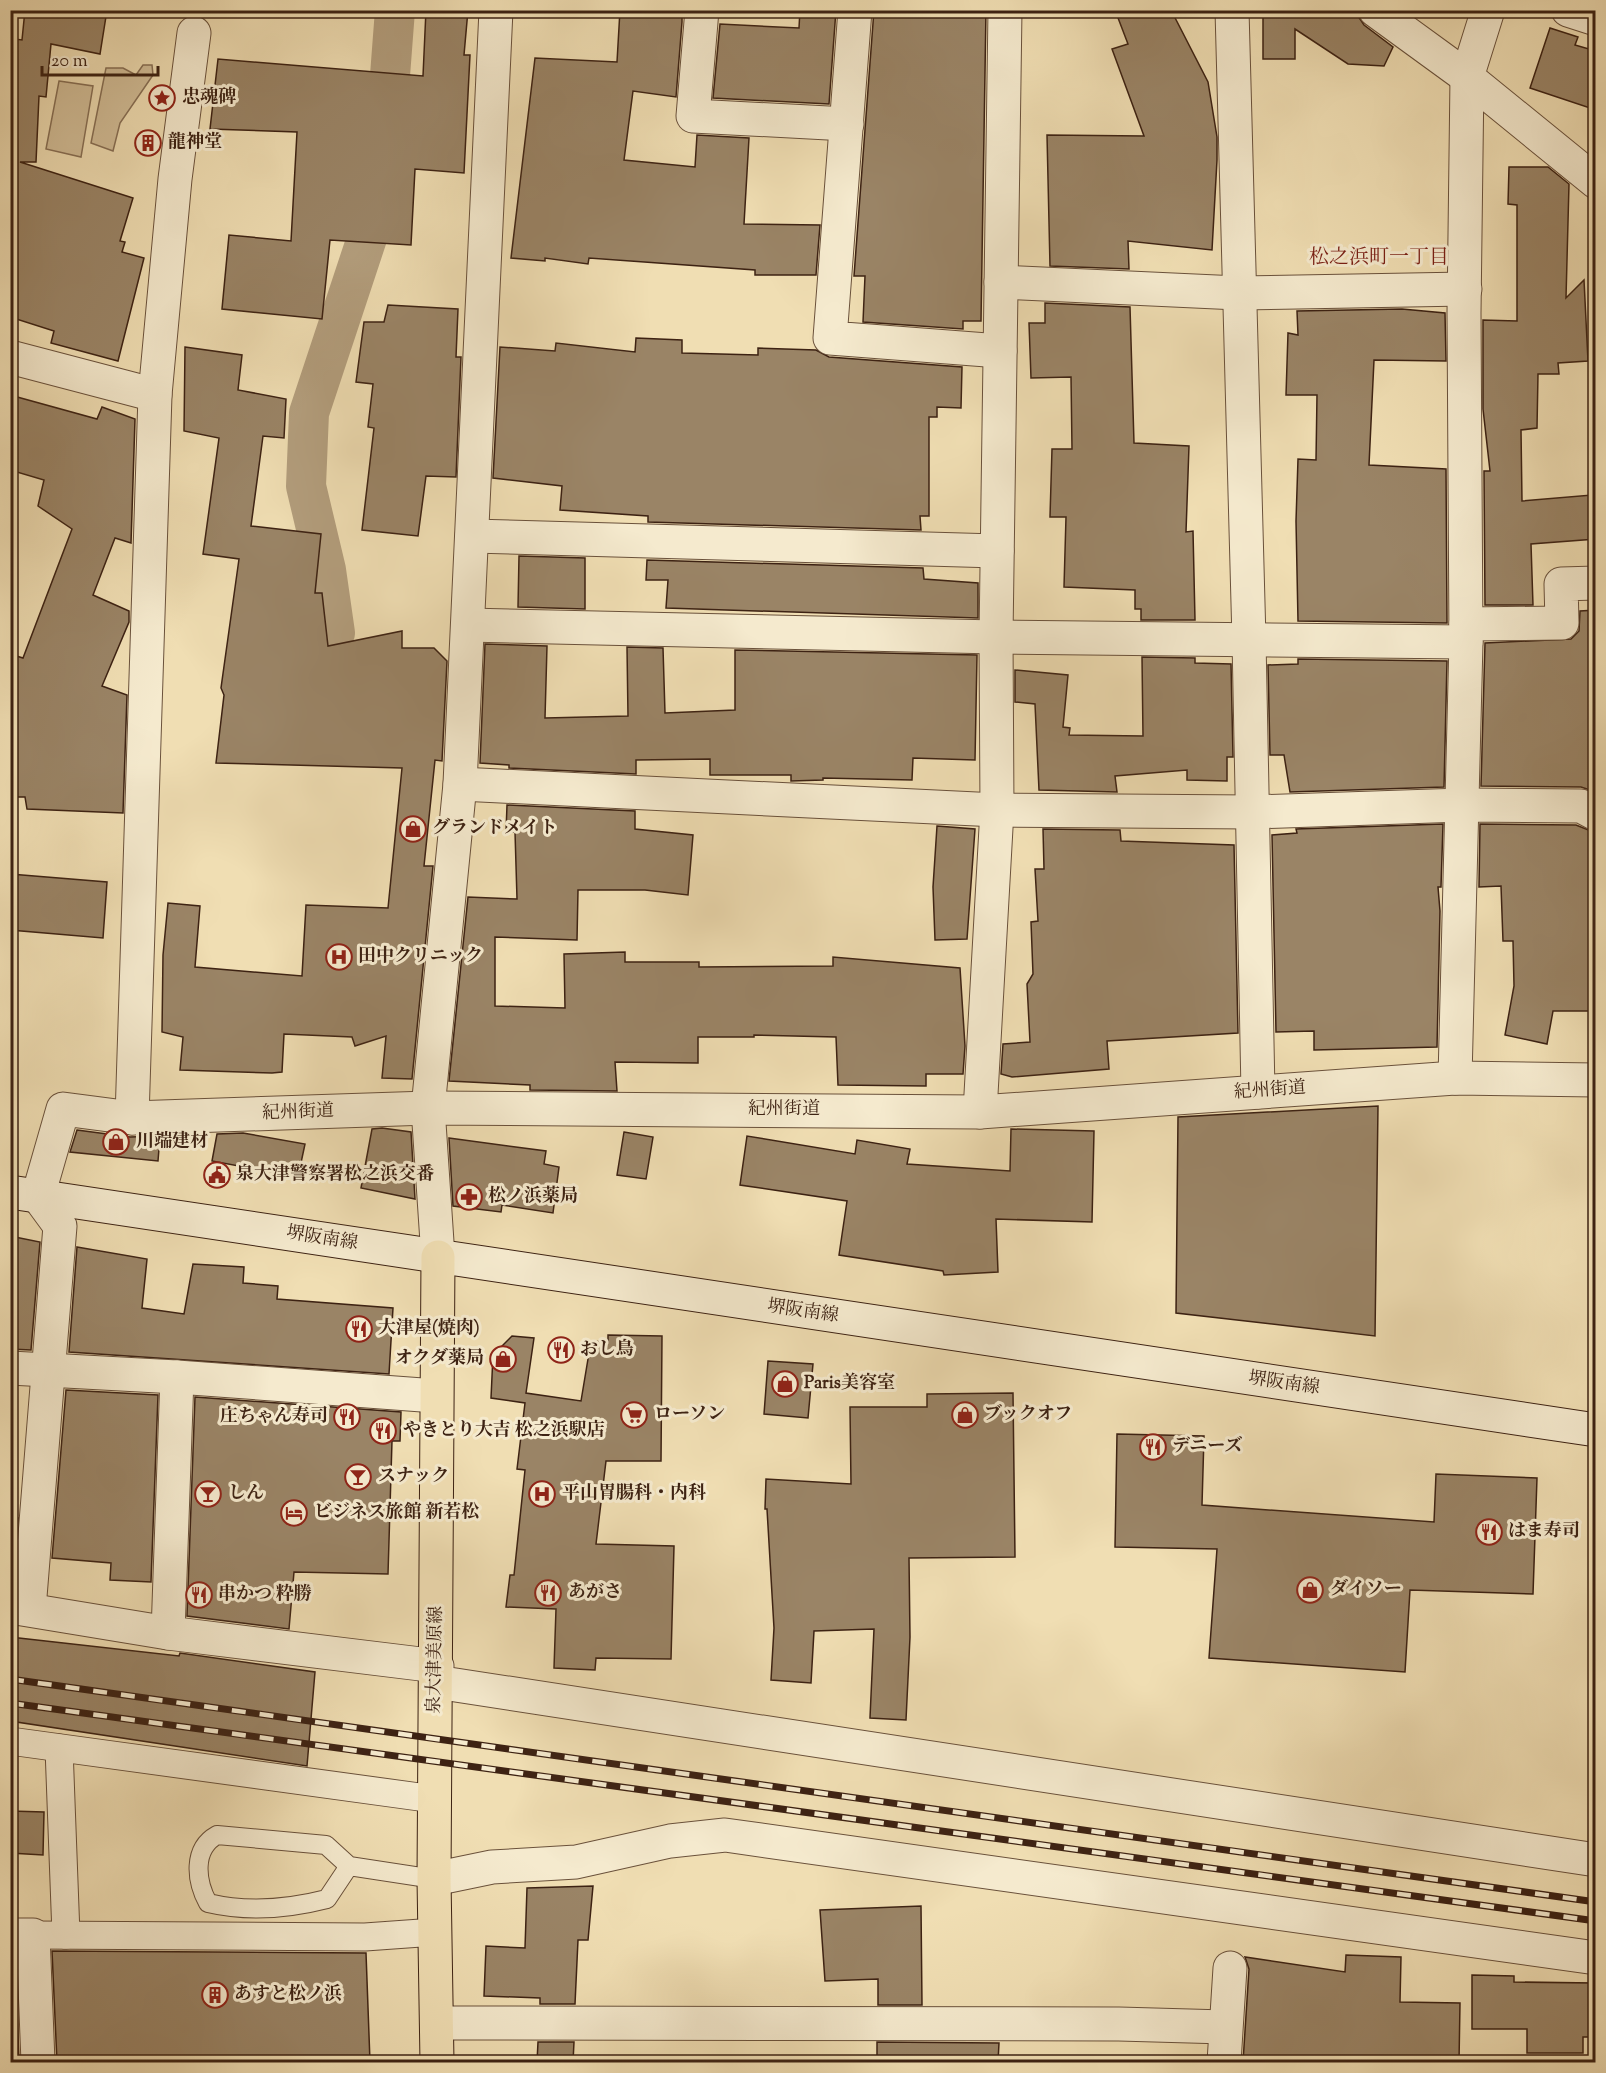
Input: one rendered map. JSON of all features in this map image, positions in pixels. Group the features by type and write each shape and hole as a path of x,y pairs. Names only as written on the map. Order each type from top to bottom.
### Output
{"main road":[{"name":"泉大津美原線","path":"437,2062 434,1799 437,1674 438,1257"}],"street":[{"path":"438,1257 428,1108 460,784 496,10"},
{"path":"702,10 693,116 847,124"},
{"path":"855,10 830,338 1000,351"},
{"path":"980,1112 997,810 996,637 1005,10"},
{"path":"1232,10 1249,640 1258,1092"},
{"path":"1374,10 1467,77 1596,182"},
{"path":"1455,1078 1466,633 1467,77 1488,10"},
{"path":"1568,10 1596,19"},
{"path":"132,1118 155,394 175,178 194,33"},
{"path":"1001,282 1238,293 1465,289"},
{"path":"10,357 155,394"},
{"path":"472,536 997,551"},
{"path":"468,625 996,637 1249,640 1466,633 1562,623 1561,584 1596,584"},
{"path":"460,784 997,810 1252,812 1462,805 1581,806 1596,814"},
{"name":"紀州街道","path":"24,1194 63,1109 132,1118 428,1108 980,1112 1455,1078 1596,1080"},
{"path":"24,1194 60,1226 47,1369 20,1608 1596,1860"},
{"name":"堺阪南線","path":"24,1194 1596,1430"},
{"path":"10,1368 177,1377 436,1396"},
{"path":"168,1633 177,1377"},
{"path":"10,1741 434,1799"},
{"path":"59,1748 66,1935"},
{"path":"434,1879 492,1867 576,1862 670,1841 725,1835 1596,1958"},
{"path":"38,2062 22,1935 365,1937 435,1932"},
{"path":"1224,2062 1230,1968"},
{"path":"437,2023 1119,2024 1225,2027"}],"lane":[{"path":"349,1866 327,1899 300,1906 231,1909 208,1903 200,1889 198,1862 207,1841 217,1835 326,1845 349,1866 434,1879"}],"shaded area":[{"path":"143,65 152,65 153,75 120,123 113,151 91,143 106,68 123,68 136,75"},
{"path":"59,81 93,86 81,157 46,149"}],"building":[{"path":"25,10 107,10 100,54 51,44 46,97 39,96 36,162 20,162 133,198 120,241 125,242 122,252 144,258 118,361 51,343 54,331 10,317 10,178 16,161 10,161 10,63 13,63 15,39 22,40"},
{"path":"426,10 468,10 464,55 470,55 464,173 415,169 411,245 330,240 322,319 222,309 229,235 291,241 297,132 210,129 218,59 423,76"},
{"path":"620,10 682,10 676,97 633,91 624,160 695,167 697,135 749,138 744,224 820,225 816,275 755,275 755,270 589,258 588,264 545,258 545,261 511,258 535,58 617,62"},
{"path":"800,10 836,10 829,104 713,98 720,24 799,28"},
{"path":"874,10 986,10 981,321 963,321 963,329 863,322 865,276 854,276"},
{"path":"1115,10 1171,10 1208,82 1217,137 1212,250 1128,241 1129,269 1050,266 1047,135 1144,136 1112,49 1128,44"},
{"path":"1263,10 1354,10 1364,25 1393,47 1384,66 1348,64 1295,29 1295,59 1263,59"},
{"path":"1550,28 1578,37 1575,45 1596,51 1596,110 1530,88"},
{"path":"1509,167 1548,167 1569,184 1566,298 1584,280 1588,361 1558,363 1559,374 1538,374 1537,428 1521,430 1522,501 1592,495 1596,539 1531,544 1533,605 1485,605 1484,471 1490,471 1483,409 1483,320 1517,321 1517,205 1508,204"},
{"path":"1045,303 1130,307 1134,443 1189,446 1186,532 1193,531 1195,620 1141,620 1141,609 1135,609 1135,590 1064,587 1066,517 1050,517 1052,449 1072,449 1071,377 1031,378 1029,323 1045,323"},
{"path":"388,305 458,309 456,357 461,357 456,477 426,476 418,536 362,530 374,428 368,427 373,384 356,382 364,322 384,322"},
{"path":"1402,309 1445,313 1446,361 1374,360 1369,465 1446,469 1447,623 1298,621 1296,521 1298,459 1316,460 1317,395 1286,395 1288,333 1298,335 1297,311"},
{"path":"636,338 682,340 682,353 758,355 758,348 816,350 829,357 962,367 961,408 937,407 937,417 929,417 929,516 920,516 921,530 648,522 648,516 560,510 562,486 493,478 500,347 555,351 556,343 635,352"},
{"path":"185,347 242,355 238,390 286,399 284,438 263,436 251,526 321,534 315,593 322,593 328,646 402,631 402,648 434,648 447,661 442,761 435,760 424,866 433,866 412,1079 382,1078 386,1036 355,1046 352,1037 284,1034 282,1072 272,1073 180,1070 183,1037 162,1032 163,955 168,903 200,906 195,967 302,976 306,905 388,908 402,768 216,763 224,695 221,688 239,559 203,554 219,438 184,431"},
{"path":"10,395 97,419 102,407 135,419 131,543 115,538 93,595 129,611 129,622 102,686 127,695 123,813 27,809 25,797 10,797 10,654 23,658 72,529 38,506 44,480 10,470"},
{"path":"519,556 585,558 585,609 518,607"},
{"path":"647,560 923,568 924,579 978,583 978,618 666,608 668,580 646,580"},
{"path":"1596,610 1596,792 1581,787 1481,786 1485,643 1571,639 1579,631 1580,611"},
{"path":"485,644 547,646 545,718 628,716 627,647 663,648 665,713 735,710 735,650 977,655 975,760 913,758 912,780 823,778 823,780 791,781 791,775 710,775 710,759 636,760 636,774 509,768 509,765 480,763"},
{"path":"1142,657 1195,658 1195,663 1231,664 1233,757 1227,757 1227,781 1187,780 1187,770 1115,776 1117,792 1039,790 1035,704 1015,702 1015,670 1068,675 1063,727 1070,728 1069,735 1143,736"},
{"path":"1298,659 1447,661 1444,787 1290,792 1284,755 1270,755 1268,665 1298,664"},
{"path":"507,805 635,811 635,829 693,835 688,895 645,890 578,890 577,940 495,937 495,1006 565,1008 564,954 625,952 625,962 699,962 699,967 833,966 833,957 960,968 965,1046 963,1074 926,1074 926,1086 838,1085 836,1037 754,1035 754,1037 698,1037 698,1063 615,1062 617,1091 530,1090 530,1085 449,1081 468,897 517,899 515,832 506,832"},
{"path":"1443,824 1441,887 1438,887 1440,911 1437,1047 1314,1050 1314,1031 1276,1032 1272,835 1297,833 1296,829"},
{"path":"1480,824 1576,825 1596,833 1596,1011 1553,1011 1547,1044 1505,1035 1514,986 1513,941 1503,941 1501,886 1479,887"},
{"path":"937,826 975,829 967,939 935,940 933,887"},
{"path":"1043,829 1120,830 1121,841 1234,845 1238,1033 1107,1041 1109,1069 1012,1077 1001,1074 1003,1044 1030,1042 1027,984 1033,974 1031,922 1038,921 1035,869 1044,869"},
{"path":"10,874 107,882 103,938 10,930"},
{"path":"1378,1106 1375,1336 1176,1313 1178,1117"},
{"path":"372,1129 411,1132 415,1199 361,1188"},
{"path":"1011,1129 1094,1131 1092,1222 996,1219 998,1272 944,1275 943,1271 839,1255 847,1201 740,1185 747,1136 855,1154 857,1140 910,1149 907,1164 1010,1171"},
{"path":"77,1130 130,1137 160,1136 158,1161 70,1152"},
{"path":"624,1132 653,1137 646,1179 617,1175"},
{"path":"243,1133 305,1144 298,1177 212,1161 217,1134"},
{"path":"449,1138 546,1151 544,1164 559,1167 553,1213 502,1205 501,1212 453,1206"},
{"path":"10,1236 40,1242 31,1350 10,1349"},
{"path":"77,1247 147,1259 142,1308 184,1314 193,1264 244,1267 243,1283 278,1286 277,1299 393,1308 389,1374 69,1352"},
{"path":"608,1335 662,1336 661,1461 606,1461 596,1544 674,1546 671,1659 596,1658 595,1670 554,1668 556,1609 506,1607 510,1575 514,1575 525,1470 517,1469 525,1403 491,1398 493,1355 512,1336 534,1338 526,1393 581,1401 591,1341 608,1342"},
{"path":"768,1361 813,1364 808,1418 764,1414"},
{"path":"66,1390 158,1395 151,1582 110,1580 111,1563 52,1558"},
{"path":"1013,1393 1015,1557 909,1558 910,1637 906,1720 870,1718 874,1629 814,1631 811,1683 771,1680 774,1628 767,1509 765,1509 766,1479 851,1484 850,1407 927,1407 927,1394"},
{"path":"195,1397 401,1412 400,1441 392,1441 388,1574 294,1572 289,1629 187,1616"},
{"path":"1117,1434 1204,1436 1202,1505 1434,1522 1436,1474 1537,1478 1533,1594 1410,1590 1405,1672 1209,1658 1217,1549 1115,1547"},
{"path":"10,1518 18,1518 15,1554 10,1554"},
{"path":"10,1637 179,1656 180,1653 315,1672 307,1766 10,1721"},
{"path":"10,1811 44,1812 43,1855 10,1853"},
{"path":"593,1886 588,1940 578,1940 575,2004 540,2004 540,1998 484,1996 486,1946 525,1948 527,1888"},
{"path":"921,1906 922,2005 878,2005 878,1979 825,1981 820,1910"},
{"name":"あすと松ノ浜","path":"52,1951 366,1953 370,2062 57,2062"},
{"path":"10,1954 15,1954 19,2062 10,2062"},
{"path":"1346,1955 1401,1957 1400,2002 1460,2003 1459,2062 1243,2062 1249,1969 1245,1957 1345,1972"},
{"path":"1472,1975 1514,1976 1514,1982 1594,1983 1594,2037 1583,2037 1583,2053 1527,2053 1527,2029 1472,2029"},
{"path":"538,2042 574,2042 573,2062 537,2062"},
{"path":"877,2042 999,2043 998,2062 877,2062"}],"waterway":[{"path":"386,128 395,10"},
{"path":"335,633 326,570 306,486 309,413 367,238 378,188"}],"railway":[{"path":"10,1679 1596,1902"},
{"path":"10,1703 1596,1921"}],"place":[{"name":"忠魂碑","path":"162,98"},
{"name":"龍神堂","path":"148,143"},
{"name":"グランドメイト","path":"413,829"},
{"name":"田中クリニック","path":"339,957"},
{"name":"川端建材","path":"116,1142"},
{"name":"泉大津警察署松之浜交番","path":"217,1175"},
{"name":"松ノ浜薬局","path":"469,1197"},
{"name":"大津屋(焼肉)","path":"359,1329"},
{"name":"おし鳥","path":"561,1350"},
{"name":"オクダ薬局","path":"503,1359"},
{"name":"Paris美容室","path":"785,1384"},
{"name":"ローソン","path":"634,1415"},
{"name":"ブックオフ","path":"965,1415"},
{"name":"庄ちゃん寿司","path":"347,1417"},
{"name":"やきとり大吉 松之浜駅店","path":"383,1431"},
{"name":"デニーズ","path":"1153,1447"},
{"name":"スナック","path":"358,1477"},
{"name":"しん","path":"208,1494"},
{"name":"平山胃腸科・内科","path":"542,1494"},
{"name":"ビジネス旅館 新若松","path":"294,1513"},
{"name":"はま寿司","path":"1489,1532"},
{"name":"ダイソー","path":"1310,1590"},
{"name":"あがさ","path":"548,1593"},
{"name":"串かつ 粋勝","path":"199,1595"},
{"name":"あすと松ノ浜","path":"215,1995"}],"district":[{"name":"松之浜町一丁目","path":"1379,258"}]}
